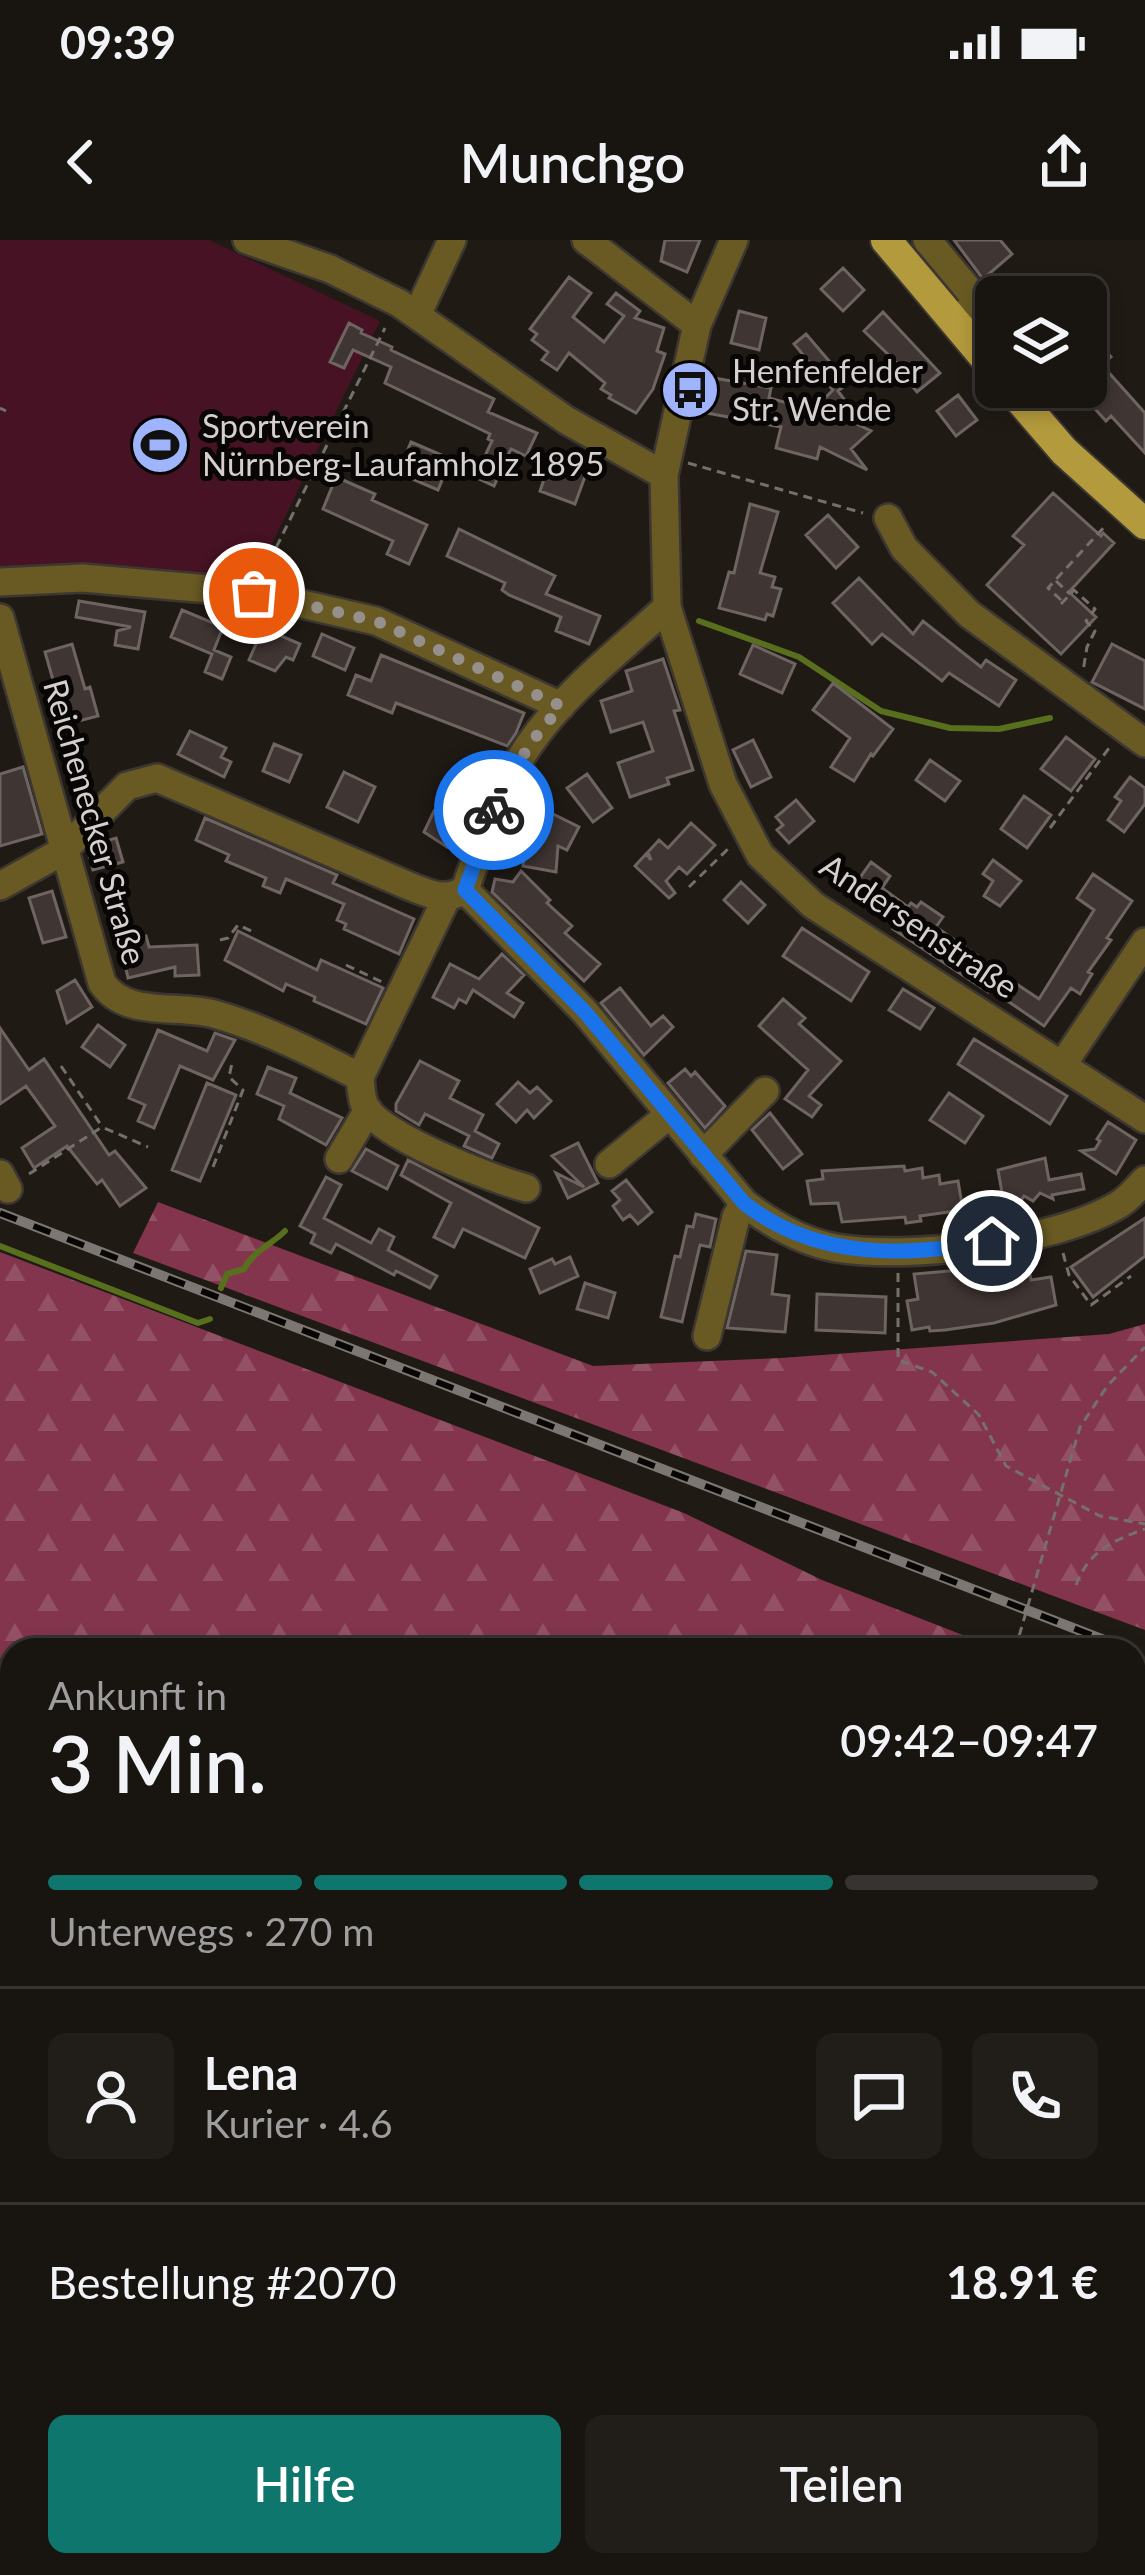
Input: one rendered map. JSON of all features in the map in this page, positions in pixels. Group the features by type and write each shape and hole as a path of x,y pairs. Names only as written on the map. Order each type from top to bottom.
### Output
{"main road":[{"path":"886,240 975,345"},
{"path":"1027,408 1064,451 1134,515"}],"street":[{"path":"248,240 330,269 566,420 667,466"},
{"path":"400,316 452,240"},
{"path":"586,240 697,325"},
{"name":"Andersenstraße","path":"734,240 697,325 667,466 667,607 723,784 760,855 813,905 1145,1119"},
{"path":"927,240 977,300 957,322"},
{"path":"888,518 904,548 970,614 1134,735"},
{"path":"0,582 83,578 254,593 376,621 561,706"},
{"path":"526,1188 491,1178 381,1126 368,1110 360,1077 529,745 561,706 667,607"},
{"name":"Reichenecker Straße","path":"0,618 63,851 102,983 112,998 129,1006 172,1006 214,1014 360,1077"},
{"path":"0,886 63,851 127,786 158,778 439,898 456,893"},
{"path":"456,893 585,1012 744,1203 769,1223 832,1247 899,1253 958,1247 1057,1228 1120,1205 1145,1180"},
{"path":"1063,1064 1145,942"},
{"path":"704,1155 765,1091"},
{"path":"339,1159 368,1110"},
{"path":"610,1164 670,1114"},
{"path":"707,1336 736,1217 744,1203"}],"path":[{"path":"254,593 400,316"},
{"path":"667,466 888,518"},
{"path":"1048,588 1134,515"},
{"path":"1055,580 1070,594"},
{"path":"1042,582 1062,603 1074,590 1094,610 1086,621 1096,631 1087,647 1078,695"},
{"path":"1050,828 1134,735"},
{"path":"689,887 746,832"},
{"path":"220,940 238,925 256,933"},
{"path":"346,965 402,992"},
{"path":"213,1167 243,1090 229,1077 232,1063"},
{"path":"61,1066 102,1126 148,1147"},
{"path":"4,1181 102,1126"},
{"path":"1057,1228 1069,1275 1091,1305 1131,1276"},
{"path":"899,1253 898,1360 932,1372 979,1415 1006,1466 1100,1516 1145,1526"},
{"path":"1018,1638 1080,1426 1108,1385 1145,1348"},
{"path":"1076,1585 1085,1562 1114,1540 1145,1526"}],"green space":[{"path":"158,1202 593,1366 781,1358 1109,1334 1145,1324 1145,1630 133,1253"},
{"path":"0,1252 684,1513 822,1580 970,1638 0,1638"}],"shaded area":[{"name":"Sportverein Nürnberg-Laufamholz 1895","path":"0,240 209,240 380,321 252,585 0,568"}],"building":[{"path":"665,240 700,240 687,272 661,261"},
{"path":"954,240 1000,240 1012,254 981,276"},
{"path":"843,268 864,290 843,311 821,289"},
{"path":"569,277 591,293 573,317 604,342 624,316 607,304 616,293 640,311 635,318 664,328 657,351 665,354 653,389 636,413 609,398 601,389 605,383 569,353 557,370 542,360 548,352 532,340 537,334 530,329"},
{"path":"739,311 766,318 759,350 731,343"},
{"path":"883,312 940,373 917,392 897,368 900,366 864,331"},
{"path":"349,323 391,350 494,399 488,412 537,433 526,456 511,449 494,486 475,477 492,441 490,434 385,383 391,367 353,350 344,368 330,362"},
{"path":"806,334 848,383 838,391 849,406 838,415 871,431 851,449 867,470 820,447 817,459 776,448 781,427 707,413 714,378 771,388 769,398 813,410 833,390 794,344"},
{"path":"1107,371 1145,413 1145,453 1111,416 1106,421 1094,408 1107,408"},
{"path":"958,395 977,420 956,436 937,411"},
{"path":"411,442 451,459 438,490 398,473"},
{"path":"551,458 587,471 575,504 540,491"},
{"path":"336,477 427,525 409,564 387,554 393,541 323,509"},
{"path":"1053,493 1114,543 1069,592 1096,617 1061,654 987,585 1024,545 1013,536"},
{"path":"750,504 778,512 760,573 775,577 772,587 781,589 773,616 767,614 765,620 719,608 729,572 734,573"},
{"path":"828,515 858,547 836,568 806,535"},
{"path":"459,529 555,576 546,594 600,616 589,644 556,631 561,617 509,595 502,590 505,583 447,556"},
{"path":"859,578 913,634 923,621 981,667 986,660 1016,680 999,706 949,673 942,681 882,634 872,644 833,603"},
{"path":"79,601 145,612 138,649 115,645 117,631 131,627 76,617"},
{"path":"182,610 223,627 214,650 231,657 222,679 205,672 212,654 171,637"},
{"path":"263,628 300,644 293,660 286,657 275,671 249,660"},
{"path":"322,634 354,648 345,670 313,656"},
{"path":"72,644 98,716 71,723 45,652"},
{"path":"1112,644 1145,661 1145,709 1092,682"},
{"path":"753,645 795,664 782,693 740,674"},
{"path":"381,655 524,713 516,733 507,746 396,703 392,713 348,695 356,675 371,681"},
{"path":"663,659 693,770 630,797 618,763 653,751 643,722 611,732 601,701 632,691 626,671"},
{"path":"833,683 893,729 854,781 831,767 850,738 813,710"},
{"path":"190,731 226,748 221,757 231,762 224,777 178,754"},
{"path":"1066,737 1095,759 1071,791 1041,769"},
{"path":"753,740 771,777 751,787 733,750"},
{"path":"274,744 301,755 289,782 263,771"},
{"path":"930,760 960,781 945,801 916,780"},
{"path":"23,767 42,834 0,846 0,774"},
{"path":"344,772 375,787 358,822 327,807"},
{"path":"587,774 612,808 593,822 567,788"},
{"path":"1130,777 1145,788 1145,804 1124,832 1108,820 1121,801 1115,797"},
{"path":"1024,796 1051,815 1027,848 1001,829"},
{"path":"796,800 814,821 789,843 777,830 783,825 776,817"},
{"path":"434,811 462,824 447,847 424,832"},
{"path":"549,812 579,827 567,850 558,846 556,872 523,866 526,846 533,832 538,835"},
{"path":"205,818 337,875 333,883 414,919 399,954 344,929 346,924 337,920 344,904 286,879 280,893 263,886 266,878 226,861 229,855 196,840"},
{"path":"691,823 715,845 687,874 679,867 666,881 675,893 669,898 635,866 646,854 651,860 648,852 659,840 668,848"},
{"path":"116,838 123,862 93,870 88,851"},
{"path":"993,860 1021,881 1000,906 984,896 993,881 983,874"},
{"path":"871,862 890,876 882,888 908,907 921,902 943,917 936,927 978,956 973,963 997,979 988,992 893,929 896,925 887,914 852,889"},
{"path":"521,871 572,926 565,933 600,964 584,981 492,892 495,879 513,882"},
{"path":"1093,874 1132,901 1107,938 1111,940 1088,972 1092,974 1080,994 1071,988 1044,1026 993,991 1003,975 1039,999 1094,910 1077,898"},
{"path":"741,882 765,905 748,923 724,900"},
{"path":"52,891 66,937 43,943 29,898"},
{"path":"802,928 869,972 851,1001 783,956"},
{"path":"238,931 317,970 321,960 383,988 366,1024 286,984 283,991 225,960"},
{"path":"146,936 149,947 197,945 199,975 175,976 175,967 128,978 120,942"},
{"path":"502,954 524,975 507,993 523,1003 514,1017 473,990 466,1003 459,999 454,1008 433,997 450,964 479,979"},
{"path":"75,980 92,1007 67,1023 57,991"},
{"path":"620,988 651,1026 663,1016 673,1027 644,1055 601,1003"},
{"path":"903,989 934,1008 920,1029 889,1010"},
{"path":"783,999 805,1018 799,1024 841,1061 809,1096 821,1105 812,1117 785,1099 808,1070 759,1026"},
{"path":"98,1025 125,1045 110,1067 82,1047"},
{"path":"0,1028 29,1070 44,1059 109,1155 115,1151 146,1188 120,1206 102,1180 97,1184 67,1146 34,1168 22,1148 55,1126 26,1086 0,1104"},
{"path":"158,1030 207,1051 215,1033 235,1040 213,1080 180,1066 154,1128 138,1121 145,1105 129,1098"},
{"path":"974,1039 1067,1096 1050,1124 958,1064"},
{"path":"420,1061 459,1081 450,1098 483,1115 475,1131 499,1144 492,1158 464,1146 469,1136 425,1114 419,1125 396,1111"},
{"path":"268,1067 296,1078 290,1093 342,1118 326,1145 279,1119 284,1106 257,1094"},
{"path":"685,1069 691,1076 695,1072 725,1106 705,1128 668,1083"},
{"path":"518,1082 530,1093 537,1087 551,1101 534,1118 527,1110 516,1122 497,1104"},
{"path":"207,1083 236,1095 200,1181 172,1170"},
{"path":"949,1093 983,1116 965,1143 930,1120"},
{"path":"770,1113 802,1154 783,1169 752,1130"},
{"path":"1108,1122 1136,1140 1116,1174 1081,1151 1095,1149"},
{"path":"578,1143 598,1183 568,1198 556,1173 584,1187 552,1156"},
{"path":"366,1149 398,1166 387,1189 352,1171"},
{"path":"1045,1158 1049,1180 1081,1174 1084,1189 1052,1195 1053,1199 1040,1193 1033,1201 1024,1196 1017,1206 1004,1204 998,1170"},
{"path":"408,1160 539,1228 525,1258 463,1229 454,1247 434,1237 451,1203 401,1175"},
{"path":"904,1166 905,1171 922,1168 923,1178 939,1175 940,1184 958,1181 963,1210 920,1216 921,1221 906,1223 905,1217 842,1222 838,1203 811,1204 807,1181 823,1179 822,1171"},
{"path":"326,1177 341,1185 324,1218 371,1243 379,1229 394,1237 388,1250 437,1276 430,1288 336,1244 331,1253 311,1243 315,1234 300,1226"},
{"path":"626,1180 652,1212 638,1224 630,1215 623,1220 613,1206 620,1200 612,1191"},
{"path":"696,1214 716,1219 710,1247 700,1245 682,1322 661,1317 675,1256 680,1257 687,1226 693,1227"},
{"path":"1145,1218 1145,1256 1093,1297 1071,1267"},
{"path":"746,1251 777,1255 772,1294 789,1296 785,1332 727,1328"},
{"path":"570,1257 578,1276 540,1293 530,1269"},
{"path":"1027,1258 1031,1280 1051,1277 1056,1305 994,1323 912,1330 907,1301 918,1299 914,1274"},
{"path":"585,1283 615,1293 608,1318 577,1309"},
{"path":"817,1294 886,1297 885,1333 816,1330"}],"waterway":[{"path":"699,621 799,657 881,711 950,728 999,729 1050,718"},
{"path":"221,1288 227,1274 244,1269 285,1231"},
{"path":"0,1246 198,1323 210,1319"}],"railway":[{"path":"0,1213 1099,1638"}],"way so far":[{"path":"254,593 376,621 561,706 529,745 494,810"}],"place":[{"name":"Henfenfelder Str. Wende","path":"690,390"},
{"name":"Sportverein Nürnberg-Laufamholz 1895","path":"160,445"}],"route":[{"path":"494,810 465,890 585,1012 744,1203 769,1223 832,1247 899,1253 992,1241"}]}
